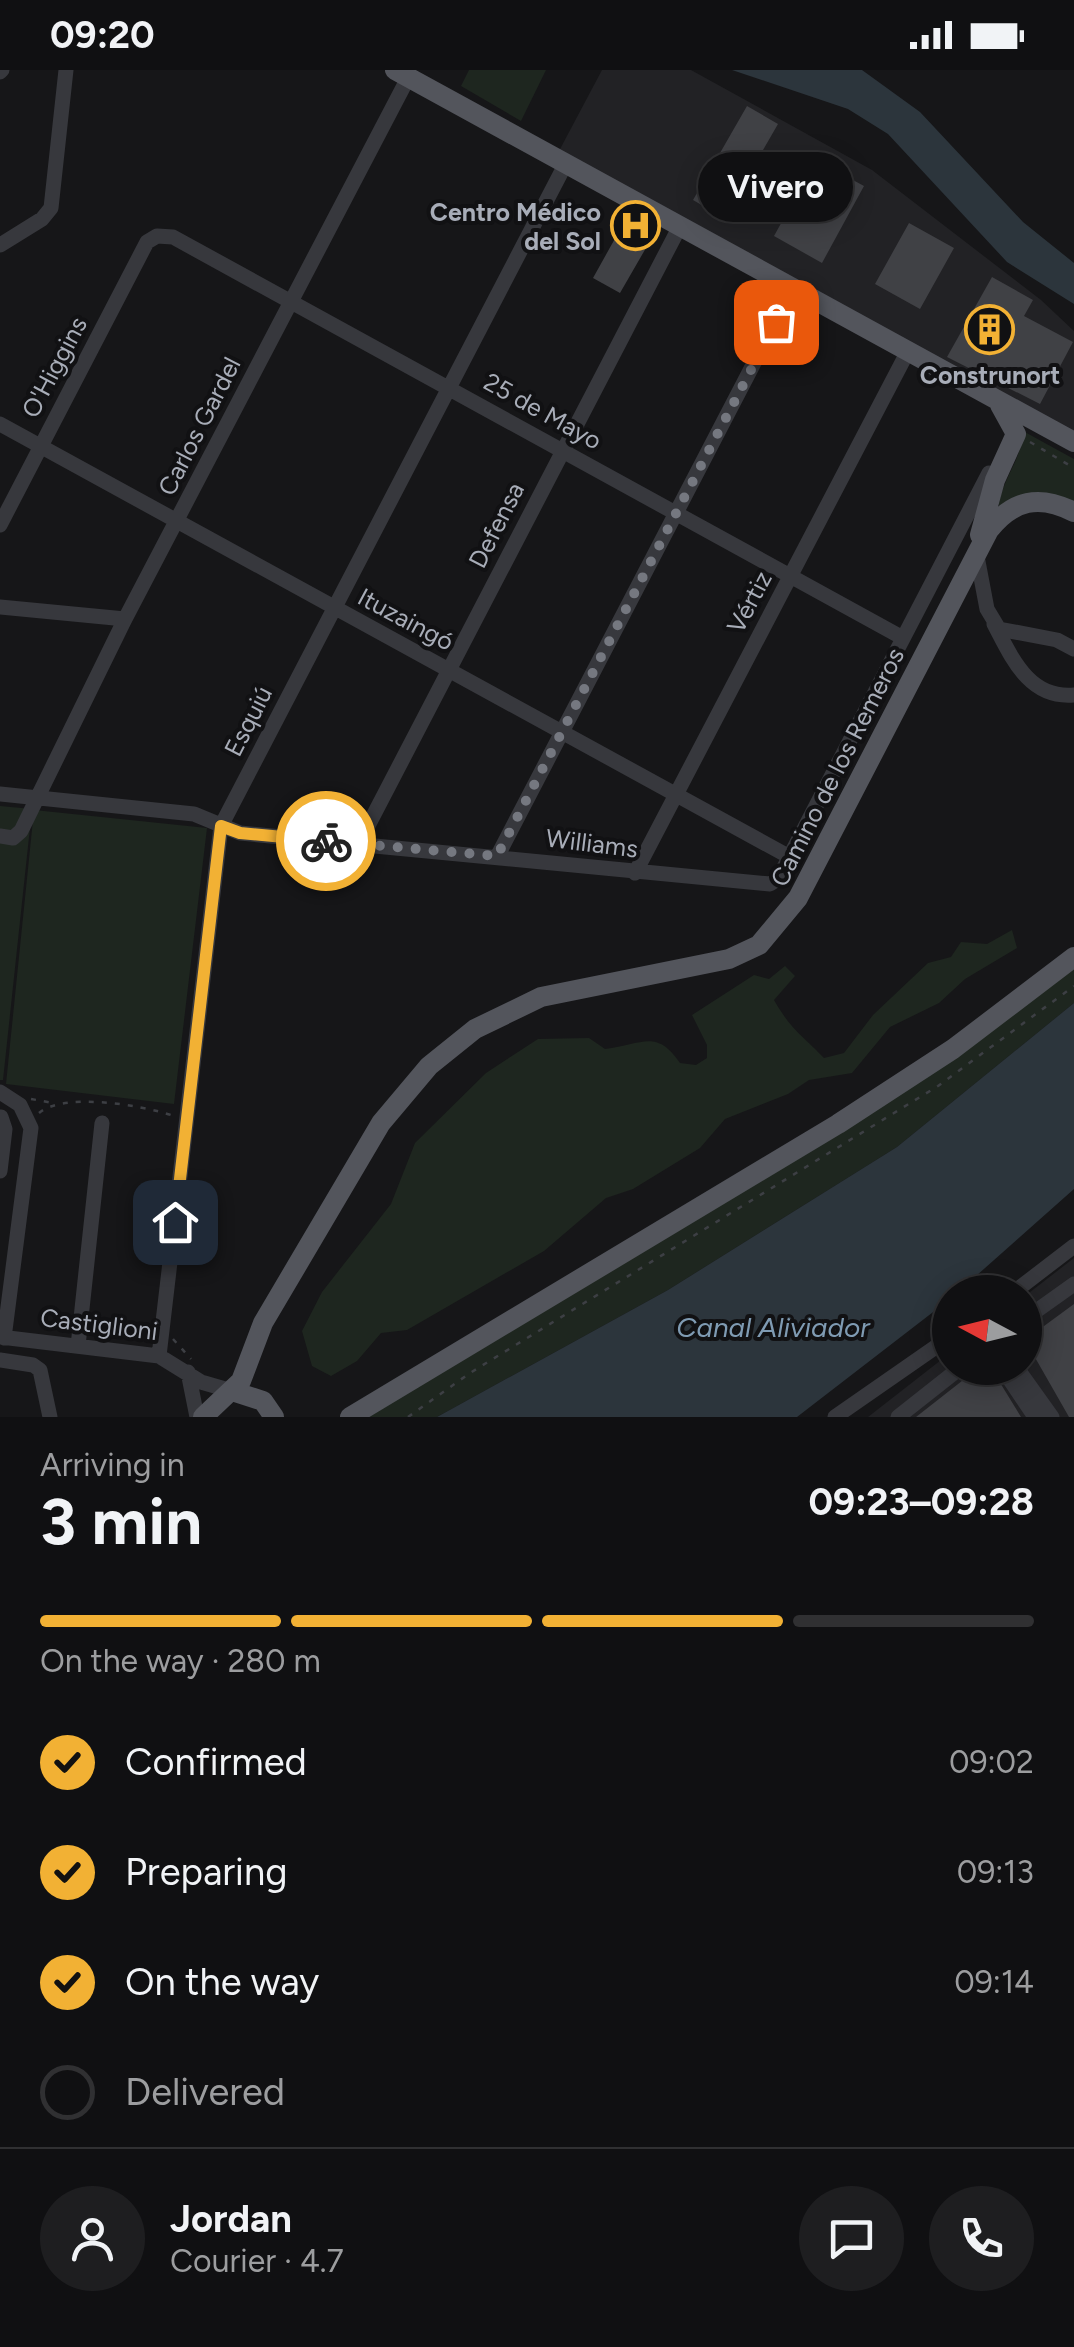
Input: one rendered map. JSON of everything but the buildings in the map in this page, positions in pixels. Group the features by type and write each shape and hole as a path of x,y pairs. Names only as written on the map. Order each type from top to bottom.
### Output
{"main road":[{"path":"401,74 1070,441"},
{"name":"Camino de los Remeros","path":"976,551 994,480 1016,434 998,403"},
{"name":"Camino de los Remeros","path":"200,1417 241,1381 263,1323 381,1123 429,1066 486,1022 541,996 728,959 758,945 780,925 798,898 976,551 1012,507 1047,501 1074,512"},
{"path":"350,1417 853,1114 969,1038 1074,957"},
{"path":"232,1391 263,1401 274,1417"}],"street":[{"path":"0,246 51,208 66,70"},
{"name":"Carlos Gardel","path":"0,836 19,836 125,619 292,302 401,74"},
{"name":"Esquiú","path":"159,1356 221,826 565,166"},
{"name":"Defensa","path":"358,844 679,228"},
{"name":"25 de Mayo","path":"158,236 172,236 903,638"},
{"name":"O'Higgins","path":"0,526 148,242 158,236"},
{"path":"497,856 792,290"},
{"name":"Vértiz","path":"634,873 907,353"},
{"name":"Ituzaingó","path":"0,424 788,856"},
{"path":"788,856 989,473"},
{"path":"976,551 994,623 1034,685 1046,693 1074,695"},
{"path":"0,606 125,619"},
{"path":"994,623 1007,632 1057,640 1074,649"},
{"name":"Williams","path":"0,794 194,814 240,833 764,886 778,880 788,856"},
{"path":"0,1171 5,1129 0,1116 16,1103 31,1128 2,1338"},
{"path":"78,1346 102,1123"},
{"path":"1036,1275 1074,1246"},
{"path":"1042,1307 1074,1284"},
{"name":"Castiglioni","path":"2,1338 159,1356 201,1382 232,1391"},
{"path":"835,1417 932,1350"},
{"path":"0,1360 33,1365 40,1370 50,1417"},
{"path":"188,1372 200,1417"},
{"path":"898,1417 938,1385"},
{"path":"1013,1385 1035,1417"},
{"path":"1029,1385 1052,1417"}],"path":[{"path":"1024,438 1074,468"},
{"path":"408,1417 470,1373 938,1086 1074,986"},
{"path":"16,1103 54,1104"},
{"path":"16,1103 132,1105 187,1117"}],"shaded area":[{"path":"469,70 546,70 521,121 461,86"},
{"path":"602,70 691,70 872,170 1041,300 1074,331 1074,433 559,151"},
{"path":"1023,431 1074,459 1074,506 998,513"},
{"path":"0,806 32,809 3,1080 0,1080"},
{"path":"34,810 207,828 174,1104 6,1084"},
{"path":"1012,930 1017,948 965,979 939,1003 890,1027 852,1073 809,1080 788,1094 725,1119 700,1148 633,1189 606,1198 544,1251 407,1330 381,1333 357,1361 331,1376 312,1366 302,1331 322,1292 391,1204 415,1143 486,1073 538,1039 589,1038 605,1049 655,1042 680,1063 696,1065 707,1058 707,1045 692,1015 754,975 769,979 785,966 795,976 774,1000 791,1025 824,1058 844,1053 873,1015 928,963 951,957 961,942 987,944"},
{"path":"1074,965 1074,1003 897,1147 668,1290 437,1417 363,1417"},
{"path":"1074,1258 1074,1417 868,1417 932,1367 932,1385 1042,1385 1042,1283"}],"water":[{"path":"732,70 862,70 920,112 1023,222 1074,263 1074,304 1007,262 888,134 848,109"},
{"name":"Canal Aliviador","path":"1074,1003 1074,1189 977,1275 932,1275 932,1313 797,1417 437,1417 668,1290 897,1147"}],"way so far":[{"path":"326,841 497,856 776,322"}],"place":[{"name":"Centro Médico del Sol","path":"636,226"},
{"name":"Vivero","path":"776,322"},
{"name":"Construnort","path":"990,329"}],"route":[{"path":"175,1222 221,826 240,833 326,841"}]}
